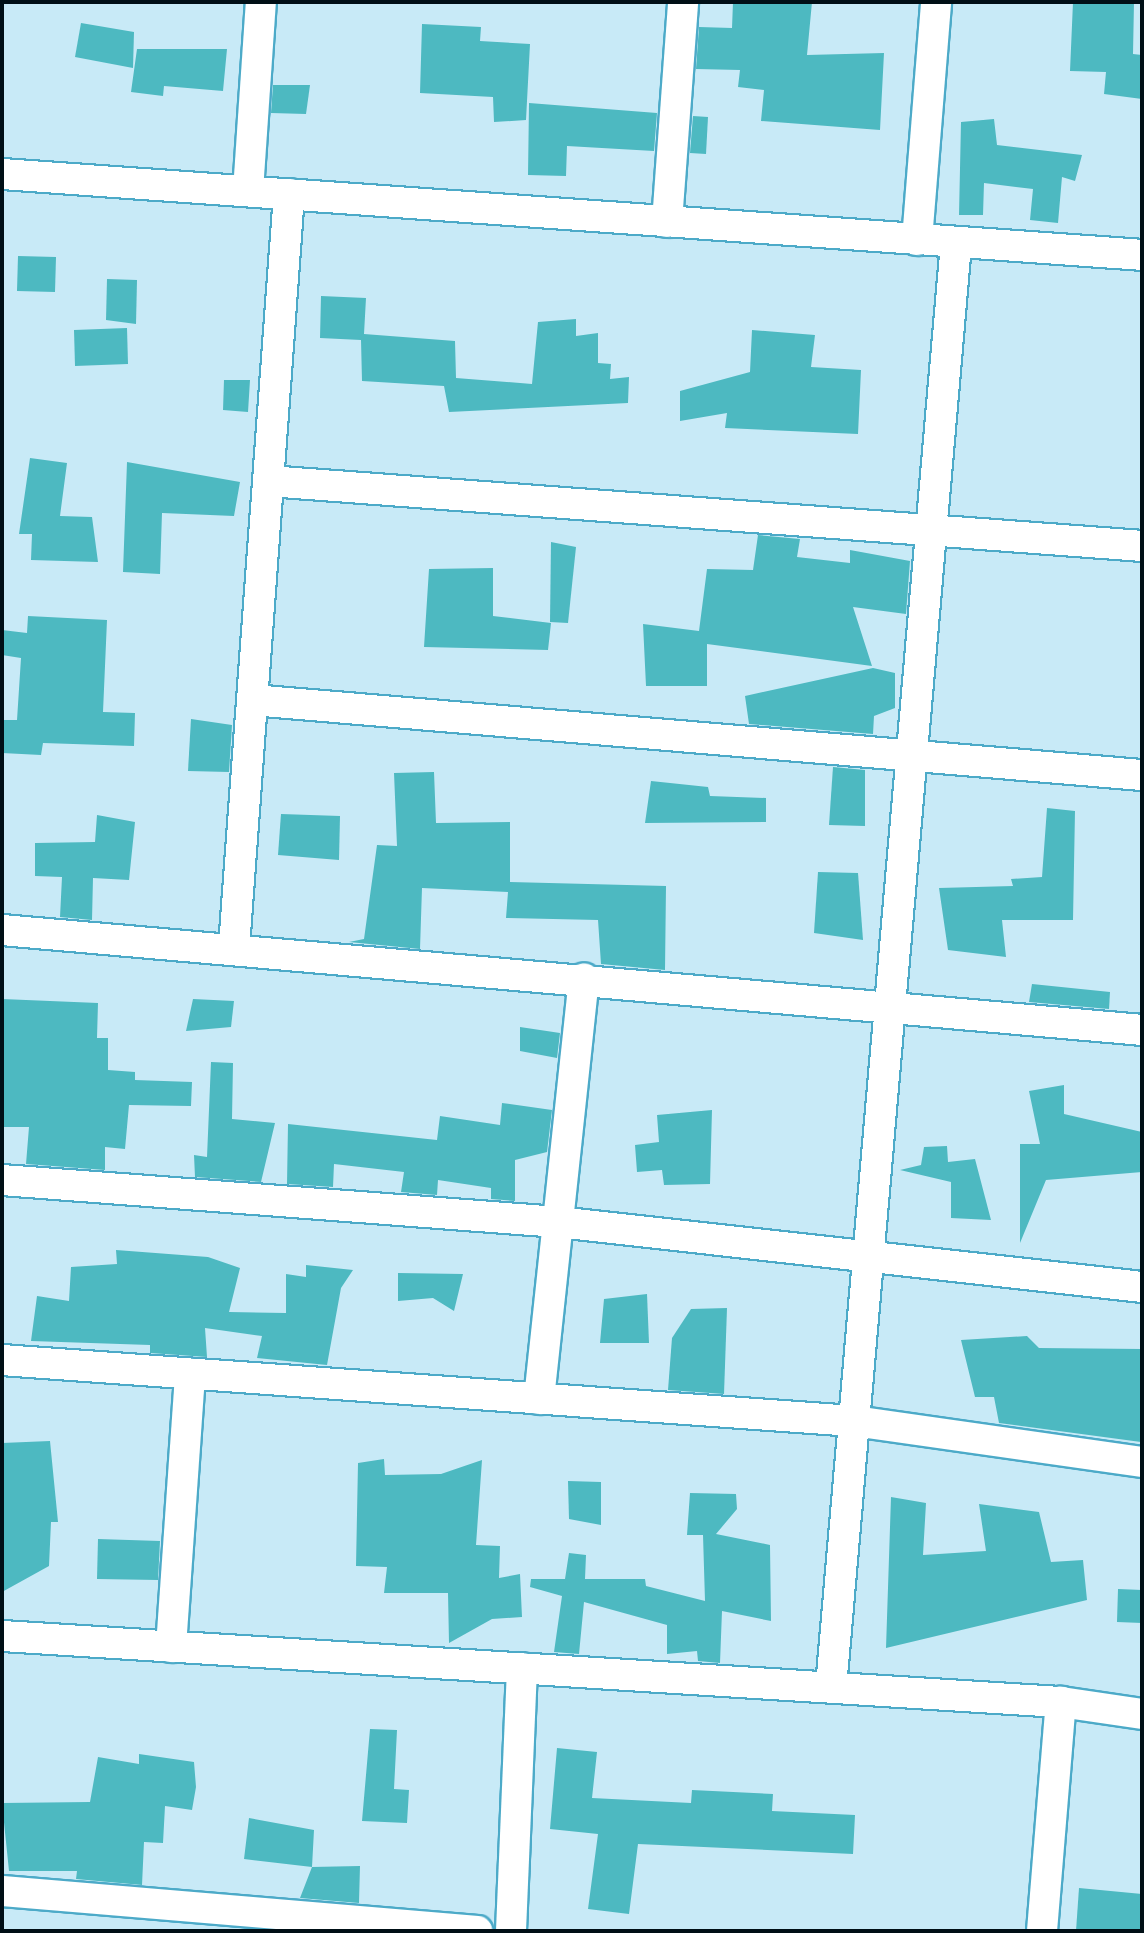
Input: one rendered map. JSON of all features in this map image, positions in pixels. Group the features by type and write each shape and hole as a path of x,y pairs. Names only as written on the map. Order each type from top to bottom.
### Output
{"street":[{"path":"248,191 261,2"},
{"path":"667,222 678,2"},
{"path":"917,240 936,2"},
{"path":"2,174 1142,255"},
{"path":"234,947 289,194"},
{"path":"831,1687 888,1005 936,530 956,243"},
{"path":"268,481 1142,546"},
{"path":"252,700 913,752 1142,775"},
{"path":"2,930 234,947 1142,1030"},
{"path":"539,1399 584,978"},
{"path":"2,1180 558,1222 1142,1287"},
{"path":"2,1360 854,1421 1142,1462"},
{"path":"171,1647 190,1374"},
{"path":"2,1636 1061,1702 1142,1714"},
{"path":"511,1931 522,1668"},
{"path":"1042,1931 1061,1702"},
{"path":"2,1891 477,1931"}],"building":[{"path":"733,2 812,2 807,55 884,53 880,130 761,121 764,90 738,87 740,70 696,69 699,27 732,28"},
{"path":"1073,2 1134,2 1133,54 1142,55 1142,99 1104,94 1106,72 1070,71"},
{"path":"81,23 134,32 133,68 75,57"},
{"path":"422,24 481,27 480,41 530,44 526,120 494,122 493,97 420,93"},
{"path":"137,49 227,49 223,91 164,86 163,96 131,92"},
{"path":"273,85 310,85 306,114 271,113"},
{"path":"529,103 657,113 654,151 567,146 566,176 528,175"},
{"path":"693,116 708,117 706,154 690,153"},
{"path":"994,119 997,145 1082,155 1075,181 1062,177 1058,223 1030,220 1033,189 984,183 983,215 959,215 961,122"},
{"path":"18,256 56,257 55,292 17,291"},
{"path":"107,279 137,280 136,324 106,320"},
{"path":"321,296 366,298 364,334 455,341 456,378 532,384 538,322 576,319 576,336 598,333 598,363 611,364 610,379 629,377 628,403 449,412 444,386 362,381 361,340 320,338"},
{"path":"127,328 128,364 75,366 74,330"},
{"path":"752,330 815,335 811,367 861,370 858,434 725,428 727,413 680,421 680,391 750,372"},
{"path":"224,380 250,380 248,412 223,410"},
{"path":"30,458 67,463 60,516 92,517 98,562 31,560 32,534 19,534"},
{"path":"127,462 240,482 234,516 162,513 160,574 123,572"},
{"path":"758,535 800,539 797,557 850,563 850,550 910,561 906,614 853,607 872,666 707,644 707,686 646,686 643,624 699,631 707,569 753,570"},
{"path":"551,542 576,547 568,623 550,622"},
{"path":"493,568 493,616 551,623 548,650 424,647 429,569"},
{"path":"28,616 107,620 103,712 135,713 134,746 43,743 41,755 2,753 2,720 17,720 21,658 2,655 2,630 27,633"},
{"path":"873,668 895,673 895,708 874,716 873,734 749,724 745,696"},
{"path":"191,719 232,725 229,772 188,771"},
{"path":"833,767 865,770 865,826 829,825"},
{"path":"434,772 436,823 510,822 510,882 666,886 665,970 601,964 598,920 506,918 508,892 422,888 420,949 349,942 364,939 377,845 397,846 394,773"},
{"path":"651,781 708,787 710,796 766,798 766,822 645,823"},
{"path":"1047,808 1075,811 1073,920 1002,920 1006,957 948,950 939,888 1013,886 1011,879 1042,877"},
{"path":"281,814 340,816 339,860 278,855"},
{"path":"97,815 135,822 129,880 93,878 92,920 60,917 62,877 35,876 35,843 95,842"},
{"path":"818,872 858,873 863,940 814,933"},
{"path":"1032,984 1110,992 1109,1009 1029,1002"},
{"path":"2,999 98,1003 97,1038 108,1038 108,1070 135,1072 135,1080 192,1082 191,1106 129,1105 125,1149 105,1147 105,1170 26,1164 29,1127 2,1127"},
{"path":"193,999 234,1001 231,1027 186,1031"},
{"path":"520,1027 560,1033 557,1058 520,1051"},
{"path":"211,1062 233,1063 232,1119 275,1123 261,1182 195,1177 194,1155 207,1157"},
{"path":"1064,1085 1064,1114 1142,1132 1142,1172 1046,1180 1020,1243 1020,1144 1040,1144 1029,1091"},
{"path":"502,1103 552,1110 547,1152 515,1160 515,1201 491,1199 491,1188 438,1180 437,1195 401,1192 404,1172 334,1164 333,1187 287,1184 288,1124 437,1140 440,1116 500,1125"},
{"path":"712,1110 710,1184 664,1185 662,1170 637,1172 635,1145 659,1142 657,1115"},
{"path":"947,1146 948,1162 975,1159 991,1220 951,1218 951,1182 900,1170 921,1165 924,1147"},
{"path":"116,1250 208,1257 240,1268 229,1312 286,1313 286,1274 306,1277 306,1265 353,1270 341,1288 327,1365 257,1358 262,1336 205,1328 207,1357 150,1353 150,1345 31,1341 37,1296 69,1301 71,1267 117,1264"},
{"path":"398,1273 463,1274 454,1311 433,1298 398,1301"},
{"path":"647,1294 649,1343 600,1343 604,1299"},
{"path":"727,1308 724,1394 668,1390 672,1338 691,1309"},
{"path":"1027,1336 1039,1348 1142,1349 1141,1442 999,1423 994,1397 975,1397 961,1340"},
{"path":"50,1441 58,1522 51,1522 49,1566 2,1592 2,1443"},
{"path":"384,1459 385,1475 441,1474 482,1460 476,1545 500,1546 499,1578 520,1574 522,1617 492,1619 449,1643 448,1593 384,1593 387,1567 356,1566 358,1463"},
{"path":"568,1481 601,1482 601,1525 569,1519"},
{"path":"690,1493 736,1494 737,1509 716,1534 770,1545 771,1621 722,1611 720,1663 698,1661 697,1651 667,1654 667,1625 584,1602 579,1654 554,1652 562,1596 530,1587 531,1579 565,1579 569,1553 586,1555 585,1579 645,1579 646,1586 705,1601 703,1535 687,1535"},
{"path":"891,1497 926,1503 923,1555 986,1551 979,1504 1039,1512 1051,1562 1083,1560 1087,1600 886,1648"},
{"path":"98,1539 160,1541 158,1580 97,1579"},
{"path":"1118,1589 1142,1590 1142,1623 1117,1622"},
{"path":"370,1729 397,1730 394,1789 409,1790 407,1823 362,1821"},
{"path":"557,1748 597,1752 592,1798 691,1803 692,1790 773,1794 772,1811 855,1815 853,1854 638,1844 629,1914 588,1909 598,1834 550,1829"},
{"path":"139,1754 194,1762 196,1787 192,1810 165,1806 163,1843 144,1842 142,1885 76,1879 77,1871 9,1871 2,1803 90,1802 98,1757 139,1764"},
{"path":"249,1818 314,1830 312,1867 244,1859"},
{"path":"360,1866 359,1903 300,1898 312,1867"},
{"path":"1079,1888 1142,1894 1142,1931 1076,1931"}]}
